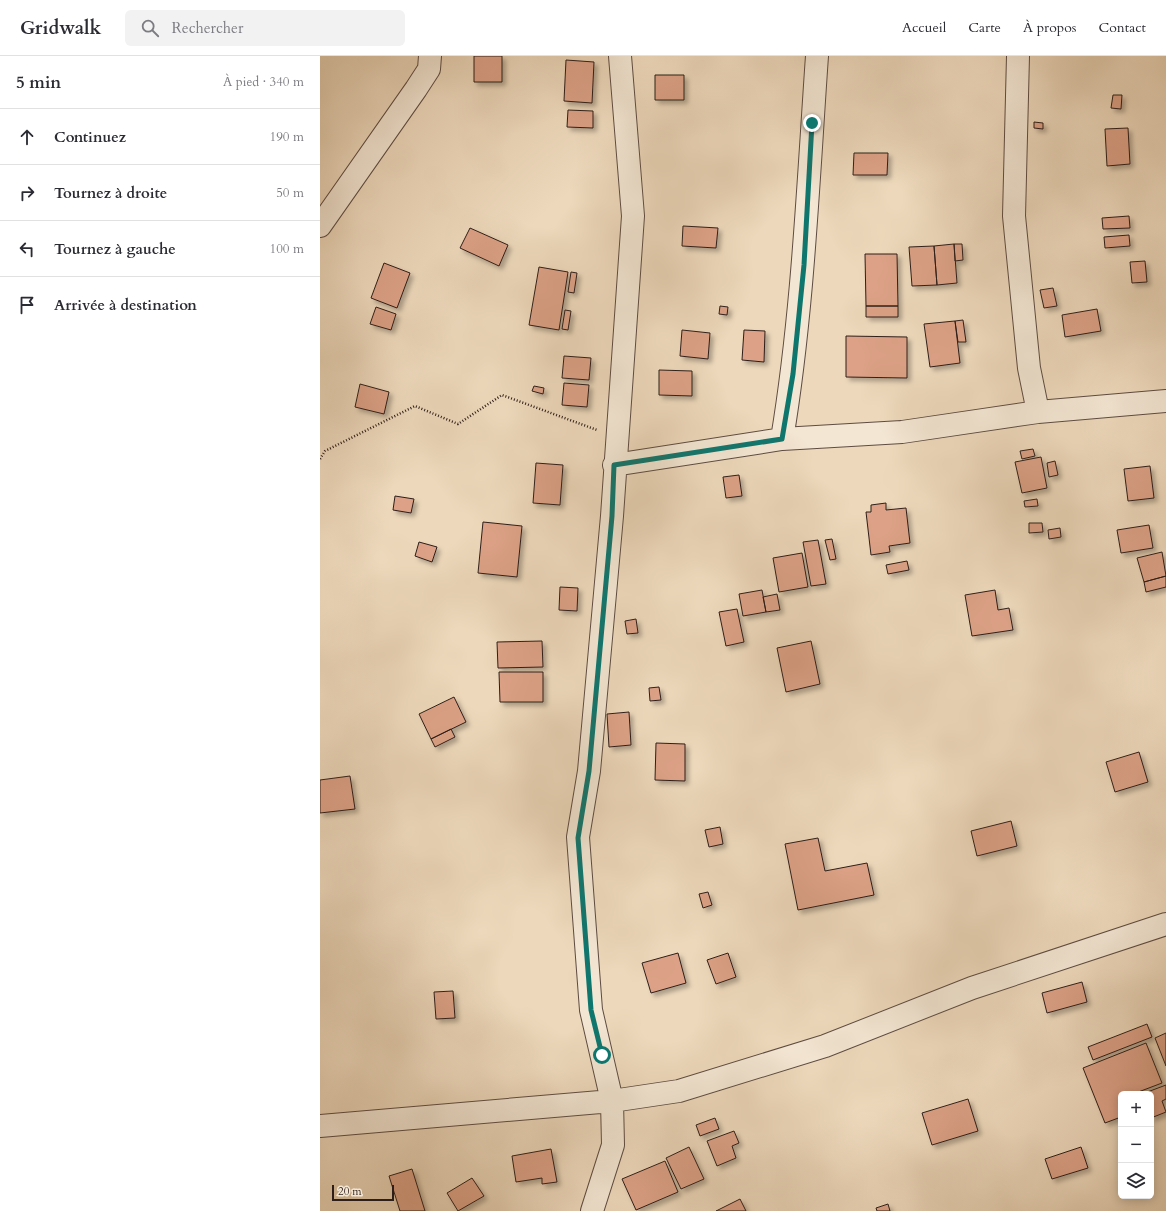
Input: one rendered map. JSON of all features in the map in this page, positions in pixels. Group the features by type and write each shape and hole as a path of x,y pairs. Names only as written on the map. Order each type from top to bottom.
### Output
{"street":[{"path":"320,226 429,69 430,56"},
{"path":"592,1211 613,1145 612,1101 591,1010 578,838 589,771 612,516 614,465 633,216 620,56"},
{"path":"782,439 793,374 804,265 817,56"},
{"path":"1018,56 1014,216 1029,368 1038,412"},
{"path":"614,465 782,439 902,432 1038,412 1166,401"},
{"path":"320,1126 612,1101 679,1091 818,1048 972,988 1166,924"}],"path":[{"path":"320,459 325,451 415,406 458,424 502,395 616,437"}],"building":[{"path":"474,56 502,56 502,82 474,82"},
{"path":"566,60 594,62 592,103 564,101"},
{"path":"655,75 684,75 684,100 655,100"},
{"path":"1113,95 1122,95 1121,109 1111,108"},
{"path":"568,110 593,111 593,128 567,127"},
{"path":"1034,122 1043,123 1043,129 1034,128"},
{"path":"1128,128 1130,164 1107,166 1105,129"},
{"path":"854,153 888,153 887,175 853,175"},
{"path":"1129,216 1130,228 1103,229 1102,218"},
{"path":"683,226 718,228 716,248 682,246"},
{"path":"470,228 508,245 499,266 460,248"},
{"path":"1129,235 1130,246 1105,248 1104,237"},
{"path":"954,244 962,244 963,260 955,261"},
{"path":"954,244 957,283 937,285 934,246"},
{"path":"934,246 937,285 912,286 909,247"},
{"path":"865,254 897,254 898,306 866,306"},
{"path":"1145,261 1147,282 1132,283 1130,262"},
{"path":"384,263 410,273 397,308 371,298"},
{"path":"539,267 568,272 559,330 529,325"},
{"path":"571,272 577,273 574,293 568,292"},
{"path":"1053,288 1057,306 1044,308 1040,290"},
{"path":"720,306 728,307 727,315 719,314"},
{"path":"866,306 898,306 898,317 866,317"},
{"path":"376,307 396,314 391,330 370,324"},
{"path":"1097,309 1101,331 1065,337 1062,315"},
{"path":"565,310 571,311 568,330 562,329"},
{"path":"963,320 966,342 958,342 955,321"},
{"path":"955,321 960,363 930,367 924,324"},
{"path":"682,330 710,333 708,359 680,356"},
{"path":"744,330 765,331 764,362 742,360"},
{"path":"846,336 907,337 907,378 846,377"},
{"path":"564,356 591,358 589,380 562,378"},
{"path":"659,370 692,371 692,396 659,395"},
{"path":"564,383 589,385 587,407 562,405"},
{"path":"360,384 389,392 384,414 355,407"},
{"path":"534,386 544,388 543,394 532,391"},
{"path":"1033,449 1035,456 1022,459 1020,451"},
{"path":"1041,457 1047,488 1022,493 1015,462"},
{"path":"1055,461 1058,475 1049,477 1047,463"},
{"path":"536,463 563,465 560,505 533,503"},
{"path":"1150,466 1154,498 1128,501 1124,469"},
{"path":"739,475 742,496 726,498 723,477"},
{"path":"395,496 414,499 411,513 393,510"},
{"path":"1037,499 1038,506 1025,507 1024,501"},
{"path":"886,503 886,510 906,508 910,543 889,546 890,552 871,555 866,512 871,512 871,505"},
{"path":"483,522 522,526 517,577 478,573"},
{"path":"1029,523 1042,523 1043,532 1029,533"},
{"path":"1149,525 1153,548 1121,553 1117,530"},
{"path":"1060,528 1061,537 1049,539 1048,530"},
{"path":"832,539 836,559 830,560 825,540"},
{"path":"818,540 826,584 811,586 803,542"},
{"path":"419,542 437,547 432,562 415,556"},
{"path":"1162,552 1166,576 1144,582 1137,558"},
{"path":"802,553 808,587 779,592 773,558"},
{"path":"907,561 909,570 888,574 886,565"},
{"path":"1166,576 1166,587 1146,592 1144,582"},
{"path":"560,587 578,588 577,611 559,610"},
{"path":"762,590 766,612 743,616 739,594"},
{"path":"995,590 998,610 1009,608 1013,630 972,636 965,595"},
{"path":"777,594 780,610 766,612 763,597"},
{"path":"737,609 744,642 726,646 719,612"},
{"path":"636,619 638,633 627,634 625,621"},
{"path":"542,641 543,667 498,668 497,642"},
{"path":"811,641 820,684 786,692 777,648"},
{"path":"499,672 543,672 543,702 500,702"},
{"path":"659,687 661,700 650,701 649,688"},
{"path":"454,697 466,722 431,739 419,714"},
{"path":"629,712 631,745 609,747 607,714"},
{"path":"451,729 455,737 435,747 431,739"},
{"path":"656,743 685,744 685,781 655,780"},
{"path":"1139,752 1148,782 1115,792 1106,762"},
{"path":"350,776 355,809 320,813 320,780"},
{"path":"1011,821 1017,846 977,856 971,831"},
{"path":"720,827 723,844 709,847 705,830"},
{"path":"818,838 825,871 867,863 874,895 798,910 785,844"},
{"path":"708,892 712,905 703,908 699,894"},
{"path":"678,953 686,983 651,993 642,963"},
{"path":"728,953 736,977 716,984 707,960"},
{"path":"1082,982 1087,1002 1047,1013 1042,993"},
{"path":"453,991 455,1018 436,1019 434,992"},
{"path":"1147,1024 1152,1037 1093,1060 1088,1047"},
{"path":"1166,1033 1166,1066 1155,1038"},
{"path":"1146,1043 1162,1083 1141,1091 1118,1091 1118,1118 1105,1123 1083,1068"},
{"path":"1166,1085 1166,1099 1162,1101 1166,1112 1154,1117 1154,1091 1150,1091"},
{"path":"968,1099 978,1131 932,1145 922,1113"},
{"path":"715,1118 719,1129 700,1136 696,1125"},
{"path":"734,1131 739,1143 732,1146 736,1158 717,1166 707,1141"},
{"path":"689,1147 704,1179 681,1189 666,1158"},
{"path":"1081,1147 1088,1168 1052,1179 1045,1159"},
{"path":"551,1149 557,1182 542,1184 542,1178 516,1182 512,1156"},
{"path":"665,1161 678,1192 636,1210 622,1179"},
{"path":"412,1169 425,1211 400,1211 389,1176"},
{"path":"472,1178 484,1196 458,1211 447,1193"},
{"path":"740,1199 746,1211 716,1211"},
{"path":"888,1204 890,1211 877,1211 876,1208"}],"route":[{"path":"602,1055 591,1010 578,838 589,771 612,516 614,465 782,439 793,374 804,265 812,123"}]}
